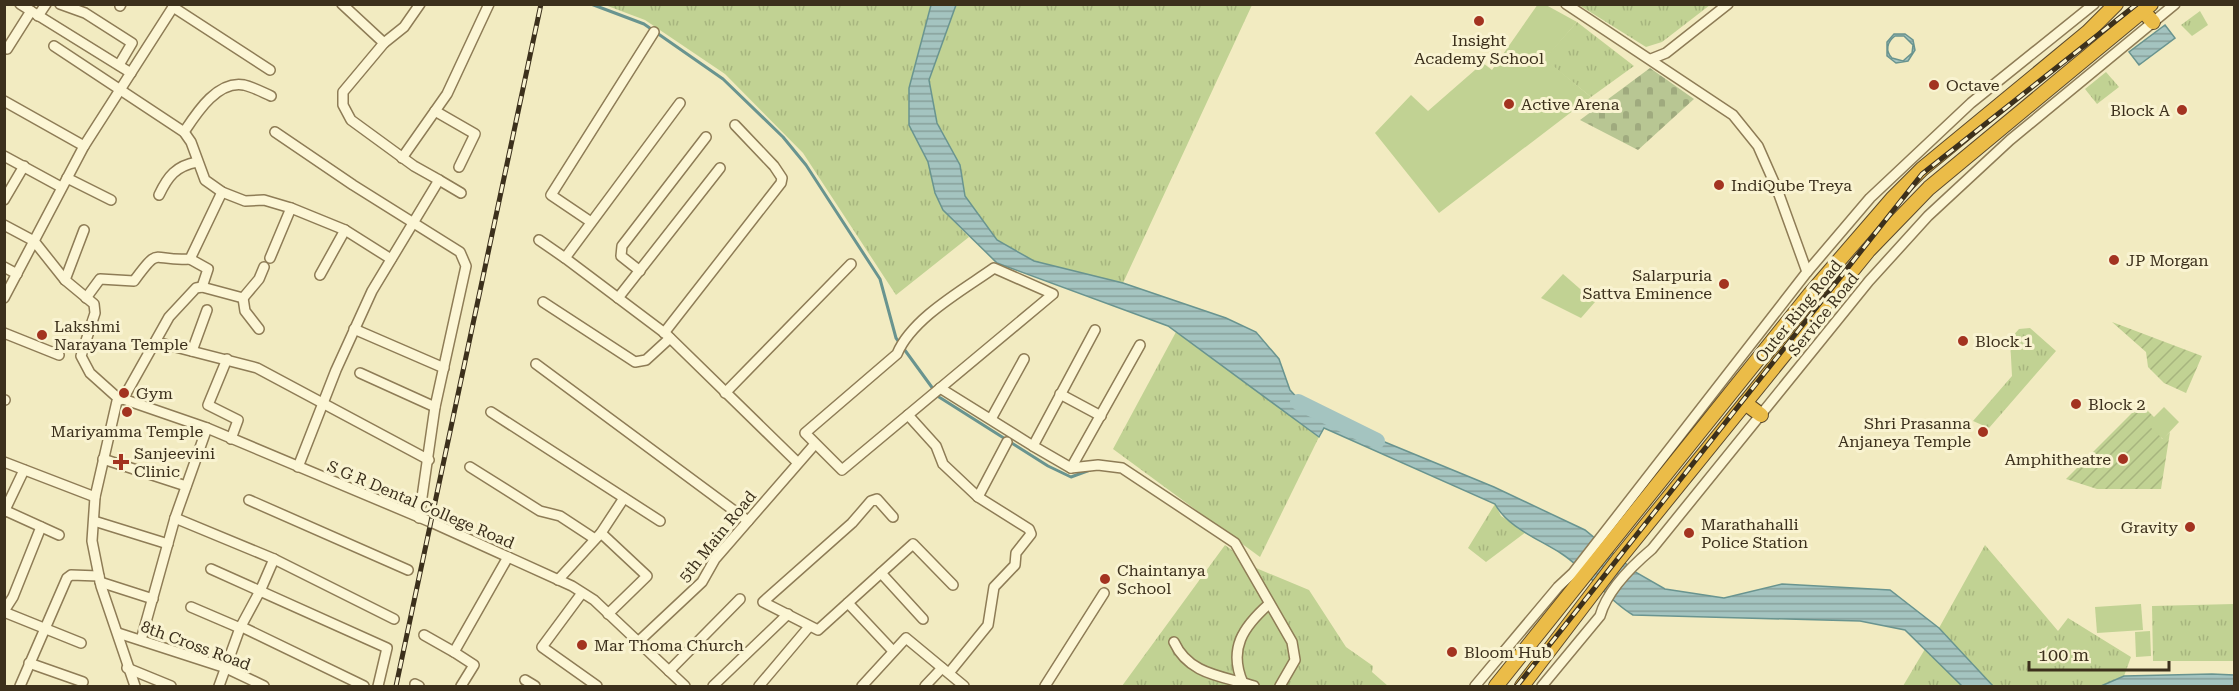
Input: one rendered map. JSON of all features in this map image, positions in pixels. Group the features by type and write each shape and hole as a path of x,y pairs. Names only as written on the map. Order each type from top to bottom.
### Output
{"highway":[{"name":"Outer Ring Road","path":"1496,687 1606,540 1892,199 1922,169 2088,32 2116,4"},
{"name":"Outer Ring Road","path":"1522,687 1626,549 1868,251 1943,176 2144,8"},
{"path":"2144,8 2153,22"},
{"path":"1745,403 1761,415"}],"street":[{"path":"20,4 131,73"},
{"path":"5,50 34,13 46,4"},
{"path":"60,4 85,12 132,43 119,65"},
{"path":"342,4 384,42"},
{"path":"420,4 404,27 384,42 343,92 343,105 351,120 402,158 460,193"},
{"path":"402,158 447,94 489,4"},
{"path":"1566,4 1652,59 1733,115 1758,146 1777,189 1807,272"},
{"path":"1652,59 1666,53 1728,4"},
{"path":"1606,540 1807,272 1870,198 1971,103 2094,4"},
{"name":"Service Road","path":"1542,687 1600,616 1603,605 1640,559 1652,549 1869,281 1928,216 2010,140 2175,4"},
{"path":"4,298 84,146 174,6 270,70"},
{"path":"591,222 551,195 654,32"},
{"path":"54,46 120,92 184,132 191,142 206,180 222,192 245,201 264,200 291,208 345,230 391,259"},
{"path":"128,51 140,59"},
{"path":"184,132 201,106 232,86 244,85 271,96"},
{"path":"4,100 84,146"},
{"path":"565,258 680,103"},
{"path":"435,111 475,134 459,167"},
{"path":"543,302 635,362 646,360 781,183 782,178 774,166 735,125"},
{"path":"275,132 353,185 414,221 460,252 465,258 466,266 435,408 419,518"},
{"path":"640,271 621,256 621,246 706,138"},
{"path":"4,156 61,187"},
{"path":"159,195 168,176 183,164 197,162"},
{"path":"4,200 24,166"},
{"path":"618,298 720,168"},
{"path":"67,178 111,200"},
{"path":"298,467 354,329 391,259 439,180"},
{"path":"190,259 222,192"},
{"path":"243,298 260,279 291,208"},
{"path":"4,225 34,241 65,280 94,304 95,313 81,356 90,372 120,400"},
{"path":"65,280 84,230"},
{"path":"320,275 345,230"},
{"path":"538,240 667,335 797,462"},
{"path":"86,298 100,279 134,281 142,266 157,256 190,259 208,269 202,287"},
{"path":"726,393 851,264"},
{"path":"4,267 17,274"},
{"path":"994,268 1053,294 937,390 842,470 805,433 897,354 901,344 924,319 994,268"},
{"path":"135,687 100,579 92,541 95,497 103,459 120,400 169,317 196,288 202,287 243,298"},
{"path":"243,298 245,311 259,329"},
{"path":"192,351 207,310"},
{"path":"354,329 444,368"},
{"path":"1033,446 1095,330"},
{"path":"4,333 59,355"},
{"path":"156,342 256,368 429,460"},
{"path":"1071,468 1140,345"},
{"path":"227,359 208,405 238,420 231,439"},
{"path":"991,419 1024,359"},
{"path":"536,364 748,520"},
{"path":"360,373 435,408"},
{"path":"937,390 991,419 1071,468 1098,465 1122,468 1235,543 1292,642 1296,656 1280,687"},
{"path":"1060,394 1101,416"},
{"name":"S G R Dental College Road","path":"120,400 207,428 558,580 582,593 608,614 685,687"},
{"path":"491,412 660,521"},
{"path":"908,415 936,446 944,464 978,496 1029,529 1031,534 1016,553 1015,565 994,587 988,625 945,670 925,687"},
{"path":"141,640 175,518 207,428"},
{"path":"978,496 1007,442"},
{"name":"5th Main Road","path":"638,642 702,582 715,559 814,444"},
{"path":"103,459 186,486"},
{"path":"4,462 95,497"},
{"path":"470,467 540,511 560,516 598,536 647,576 608,614"},
{"path":"24,470 5,510 59,535"},
{"path":"558,580 598,536 624,498"},
{"path":"893,516 877,499 870,501 852,523 763,602 808,627 818,630 913,544 953,585"},
{"path":"249,500 408,570"},
{"path":"175,518 273,559 393,619"},
{"path":"94,521 168,544"},
{"path":"41,526 13,597 4,611 81,643"},
{"path":"454,652 508,557"},
{"path":"219,687 241,627 261,589 273,559"},
{"path":"211,569 261,589 387,648 378,687"},
{"path":"881,573 923,619"},
{"path":"20,687 44,629 71,574 100,579 153,599"},
{"path":"1475,687 1558,587 1577,577"},
{"path":"582,593 542,647 597,687"},
{"path":"1045,687 1104,593"},
{"path":"669,671 740,599"},
{"path":"848,603 893,651"},
{"path":"1243,683 1236,667 1244,630 1269,604"},
{"path":"191,607 241,627 364,687"},
{"path":"713,687 788,614"},
{"path":"759,687 808,627"},
{"name":"8th Cross Road","path":"118,633 226,668 264,687"},
{"path":"424,635 474,665 461,687"},
{"path":"862,687 906,638 963,687"},
{"path":"1174,642 1194,667 1210,675 1254,687"},
{"path":"29,663 83,682"},
{"path":"127,668 171,687"},
{"path":"525,680 536,687"}],"green space":[{"name":"Active Arena","path":"1538,4 1546,5 1577,22 1545,59 1591,97 1439,213 1375,133 1411,95 1428,111 1483,63 1492,70"},
{"path":"1710,4 1662,42 1646,47 1579,5"},
{"path":"605,5 931,5 909,88 909,125 928,162 935,193 943,210 969,237 896,295 803,153 725,74 645,20"},
{"path":"956,5 1252,5 1123,283 1034,261 997,240 965,196 960,165 937,123 929,80"},
{"path":"2200,11 2208,25 2192,36 2181,25"},
{"path":"1577,22 1634,66 1591,97 1544,59"},
{"path":"1650,68 1694,99 1638,150 1580,120"},
{"path":"2106,72 2119,87 2097,104 2085,89"},
{"path":"1563,274 1595,302 1581,318 1541,298"},
{"path":"2112,322 2202,356 2186,393 2164,383 2148,367 2146,352"},
{"path":"2030,328 2056,351 1989,428 1973,421 2012,376 2010,339 2019,329"},
{"path":"1176,332 1319,437 1260,557 1113,449"},
{"path":"2141,404 2154,417 2162,439 2170,432 2161,489 2097,489 2066,479"},
{"path":"2164,407 2179,422 2163,439 2147,424"},
{"path":"1495,504 1501,516 1526,532 1486,562 1468,548"},
{"path":"1225,545 1256,568 1309,590 1346,647 1373,666 1372,672 1388,686 1122,686"},
{"path":"1985,545 2058,631 2068,618 2131,657 2124,676 2101,686 1993,686 1939,628"},
{"path":"2141,604 2143,630 2097,633 2095,607"},
{"path":"2234,604 2234,661 2153,661 2152,606"},
{"path":"2150,631 2151,656 2136,657 2135,632"},
{"path":"1925,649 1962,686 1903,686"}],"water":[{"path":"931,5 956,5 929,80 937,123 960,165 965,196 997,240 1034,261 1123,283 1226,318 1256,332 1279,359 1290,390 1302,403 1341,424 1494,487 1585,530 1637,573 1665,589 1724,598 1782,584 1890,590 1939,628 1993,686 1962,686 1905,630 1860,621 1633,615 1562,554 1508,520 1495,504 1324,428 1319,437 1168,326 997,263 943,210 935,193 928,162 909,125 909,88"},
{"path":"2165,25 2175,38 2139,65 2129,52"},
{"path":"1894,34 1905,34 1913,40 1915,50 1908,61 1896,63 1887,56 1887,42","holes":["1895,36 1904,36 1913,45 1912,53 1903,61 1892,58 1888,50 1890,41"]},
{"path":"2234,675 2234,686 2101,686 2124,676"}],"waterway":[{"path":"591,4 644,24 723,79 783,137 806,165 880,279 896,338 939,397 1048,466 1071,477 1090,470"},
{"path":"1298,402 1377,441"}],"railway":[{"path":"396,686 541,4"},
{"path":"1517,686 1922,174 2137,4"}],"place":[{"name":"Insight Academy School","path":"1479,21"},
{"name":"Octave","path":"1934,85"},
{"name":"Active Arena","path":"1509,104"},
{"name":"Block A","path":"2182,110"},
{"name":"IndiQube Treya","path":"1719,185"},
{"name":"JP Morgan","path":"2114,260"},
{"name":"Salarpuria Sattva Eminence","path":"1724,284"},
{"name":"Lakshmi Narayana Temple","path":"42,335"},
{"name":"Block 1","path":"1963,341"},
{"name":"Gym","path":"124,393"},
{"name":"Block 2","path":"2076,404"},
{"name":"Mariyamma Temple","path":"127,412"},
{"name":"Shri Prasanna Anjaneya Temple","path":"1983,432"},
{"name":"Amphitheatre","path":"2123,459"},
{"name":"Sanjeevini Clinic","path":"121,462"},
{"name":"Gravity","path":"2190,527"},
{"name":"Marathahalli Police Station","path":"1689,533"},
{"name":"Chaintanya School","path":"1105,579"},
{"name":"Mar Thoma Church","path":"582,645"},
{"name":"Bloom Hub","path":"1452,652"}]}
